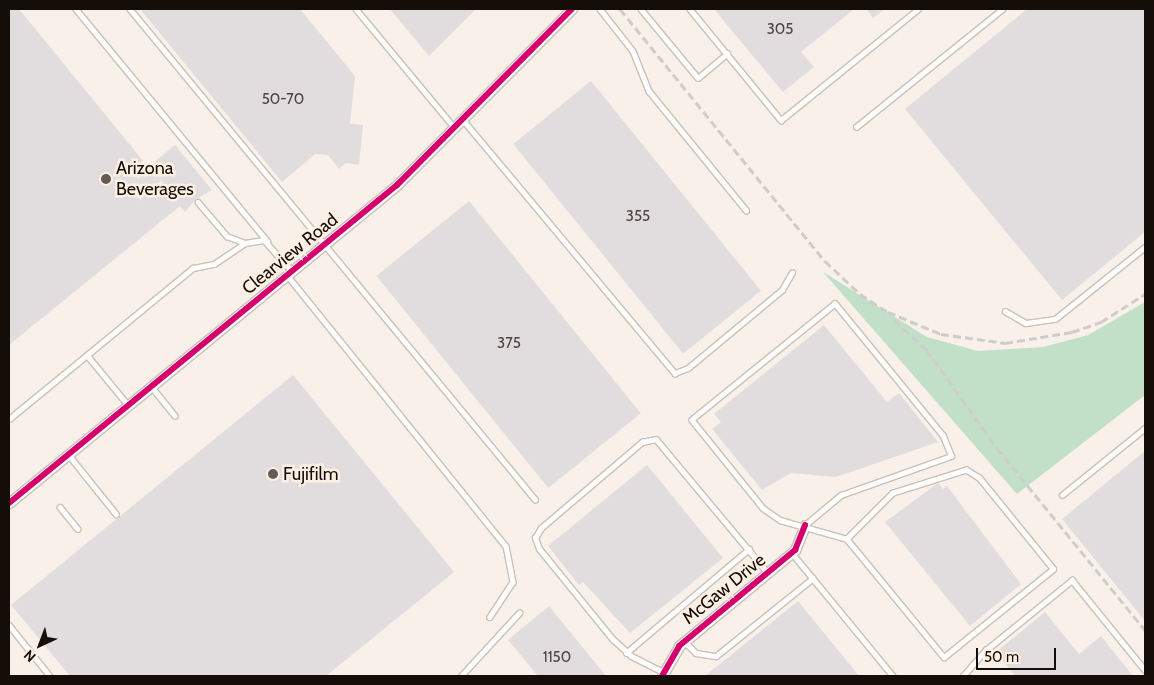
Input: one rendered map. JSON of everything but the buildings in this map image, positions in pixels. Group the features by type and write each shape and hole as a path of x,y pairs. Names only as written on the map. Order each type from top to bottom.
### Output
{"street":[{"name":"Clearview Road","path":"9,503 325,244 456,128 572,9"},
{"name":"McGaw Drive","path":"662,674 684,642 792,553 802,542 805,526"}],"lane":[{"path":"76,9 267,241 290,273 506,546 513,582 490,616"},
{"path":"130,9 535,499"},
{"path":"356,9 456,128"},
{"path":"600,9 633,50 649,91 746,210"},
{"path":"641,9 698,78 727,54"},
{"path":"690,9 781,120 918,9"},
{"path":"856,127 1002,9"},
{"path":"464,120 675,373 688,368 782,290 792,273"},
{"path":"198,202 227,236 245,243 267,241"},
{"path":"9,419 194,268 214,264 245,243"},
{"path":"1005,311 1026,322 1055,319 1145,247"},
{"path":"805,526 842,495 951,456 943,436 835,304 692,420 766,511 780,520 847,539 944,657 1053,569 976,475 962,470 893,493 847,539"},
{"path":"87,355 128,405"},
{"path":"151,386 175,416"},
{"path":"1062,495 1145,428"},
{"path":"662,674 626,653 535,538 594,481 644,440 656,439 768,573"},
{"path":"68,454 116,514"},
{"path":"60,507 78,529"},
{"path":"626,653 749,549"},
{"path":"792,553 893,676"},
{"path":"684,642 696,654 716,656 813,578"},
{"path":"963,676 991,646 1072,580 1145,670"},
{"path":"461,676 519,613"},
{"path":"9,625 50,676"}],"green space":[{"path":"823,272 927,337 978,351 1043,347 1088,335 1145,302 1145,395 1017,494"}],"railway":[{"path":"620,9 825,261 860,294 888,312 941,334 1005,343 1072,332 1101,322 1145,294"},
{"path":"894,320 926,349 997,448 1145,630"}],"cycle path":[{"path":"9,503 397,185 572,9"},
{"path":"662,676 679,646 795,550 805,525"}],"place":[{"name":"Arizona Beverages","path":"106,179"},
{"name":"Fujifilm","path":"273,474"}]}
